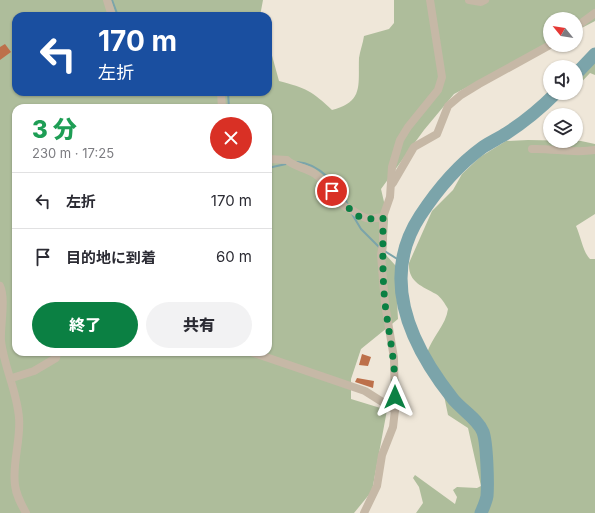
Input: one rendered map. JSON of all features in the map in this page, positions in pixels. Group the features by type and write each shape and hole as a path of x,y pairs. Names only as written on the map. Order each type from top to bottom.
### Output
{"street":[{"path":"106,0 110,12"},
{"path":"364,513 376,486 382,455 393,427 395,410 394,358 385,304 381,255 383,244 383,218 390,197 392,186 392,168 400,140 408,127 438,90 442,77 430,0"},
{"path":"469,0 481,2 485,0"},
{"path":"583,22 595,13"},
{"path":"392,186 414,147 437,134 448,106 461,95 479,84 543,49"},
{"path":"532,149 546,148 578,153 595,150"},
{"path":"272,160 289,162 315,174 324,181 345,207 353,210 358,216 366,219 383,218"},
{"path":"0,286 2,300 1,341 12,378 20,428 14,483 26,513"},
{"path":"12,378 50,362 56,358 56,356"},
{"path":"263,356 365,391 395,410"}],"green space":[{"path":"0,0 263,0 261,12 12,12 12,96 272,96 272,56 279,81 296,86 314,94 332,110 342,107 350,102 354,97 357,91 359,58 364,36 389,29 394,23 394,0 595,0 595,21 583,27 583,12 543,12 543,48 454,94 424,130 381,189 388,219 386,255 395,265 398,319 361,349 351,379 351,399 387,410 372,491 354,513 0,513"},
{"path":"595,58 595,75 590,73 583,80 583,71"},
{"path":"543,140 543,148 583,148 583,141 595,144 595,214 576,226 588,256 590,259 595,259 595,513 416,513 423,503 419,487 413,478 415,475 455,504 457,497 453,490 457,487 477,488 481,486 468,428 448,415 440,376 427,353 445,320 448,309 438,295 421,286 413,279 409,269 409,263 432,211 453,190 462,174 480,157 506,141"}],"building":[{"path":"5,44 11,52 0,60 0,47"},
{"path":"362,354 371,357 368,366 359,365"},
{"path":"357,378 374,381 373,388 355,382"}],"waterway":[{"path":"112,0 116,12"},
{"path":"583,67 595,54"},
{"path":"228,96 229,104"},
{"path":"481,513 487,496 486,454 483,432 481,427 474,419 453,399 424,357 413,334 405,311 401,288 402,264 408,240 420,216 448,178 474,154 520,124 548,100"},
{"path":"297,162 313,166 320,171 334,183 348,205"},
{"path":"272,167 286,164"},
{"path":"352,214 361,229 380,248"},
{"path":"383,250 402,262"}],"route":[{"path":"332,191 345,207 353,210 358,216 366,219 383,218 383,244 381,255 385,304 394,358 395,397"}]}
